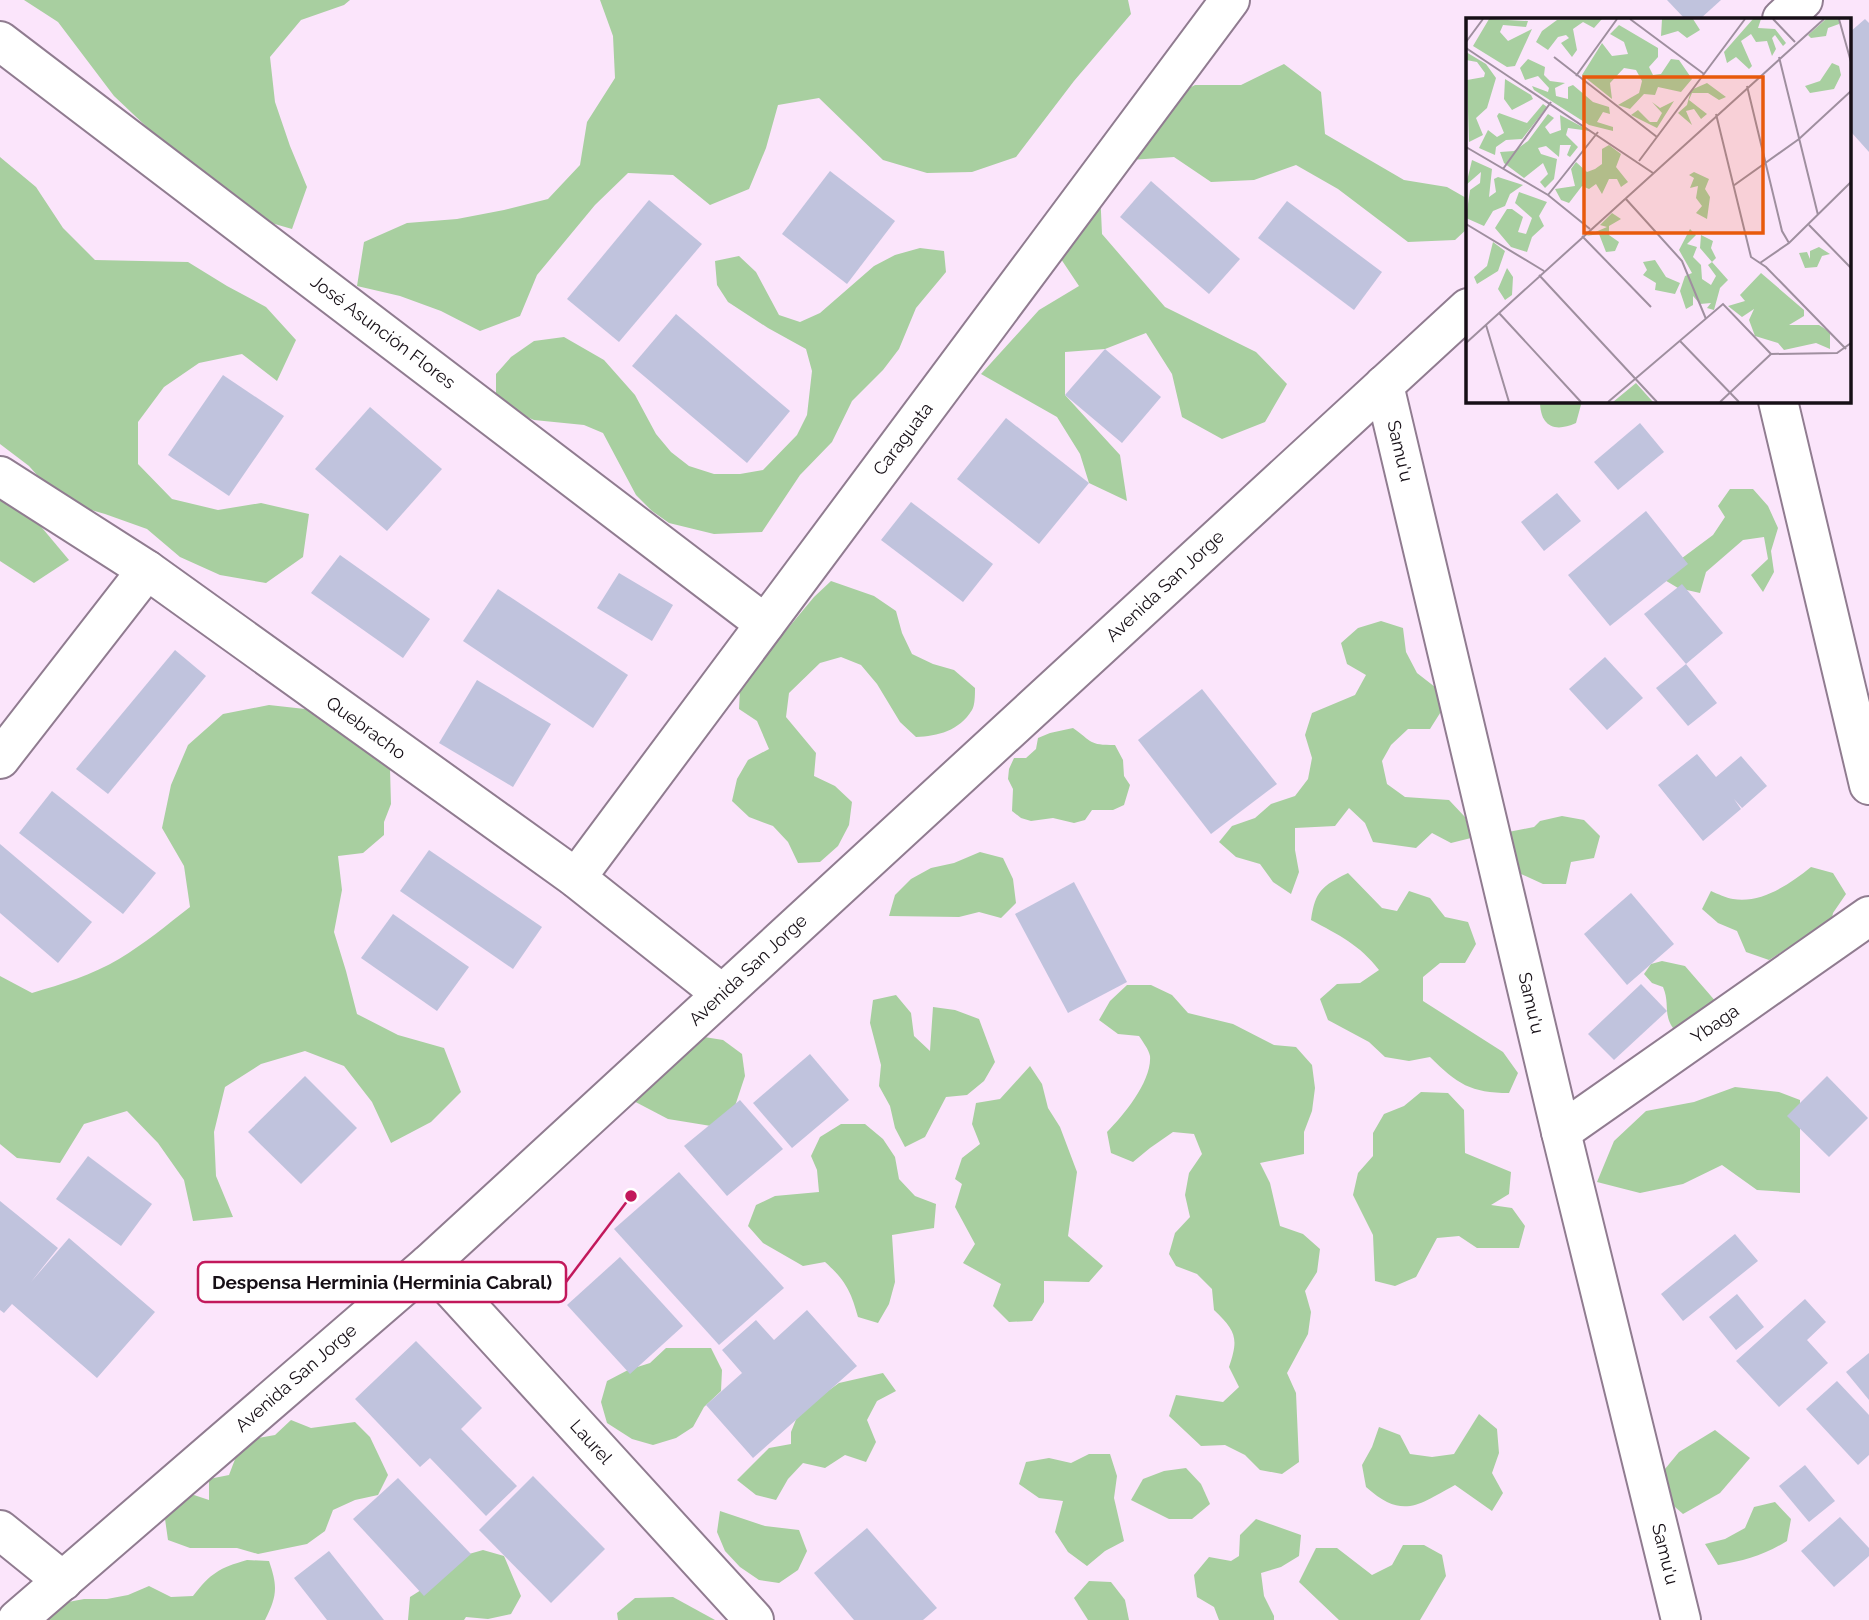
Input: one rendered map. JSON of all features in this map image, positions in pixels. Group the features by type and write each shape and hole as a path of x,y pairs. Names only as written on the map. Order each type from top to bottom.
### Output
{"street":[{"name":"Caraguata","path":"576,878 1230,0"},
{"path":"1783,18 1803,0"},
{"name":"José Asunción Flores","path":"0,41 765,624"},
{"name":"Avenida San Jorge","path":"17,1620 429,1264 1466,310"},
{"name":"Samu'u","path":"1384,385 1561,1132 1681,1620"},
{"path":"1778,402 1869,785"},
{"name":"Quebracho","path":"0,477 147,570 576,878 722,994"},
{"path":"0,759 147,570"},
{"name":"Ybaga","path":"1561,1132 1869,916"},
{"name":"Laurel","path":"429,1264 754,1620"},
{"path":"0,1530 63,1581"}],"green space":[{"path":"24,0 350,0 344,5 301,20 270,57 275,102 307,187 292,229 251,217 181,165 151,131 114,96 58,22"},
{"path":"600,0 1128,0 1131,14 1074,81 1016,157 972,172 927,173 883,160 819,98 778,105 766,148 749,189 710,205 673,175 628,173 595,205 537,275 520,316 480,331 441,311 400,296 357,286 364,242 407,223 457,219 548,199 580,165 587,122 615,78 613,36"},
{"path":"1284,64 1321,92 1325,134 1404,180 1447,187 1466,198 1466,230 1455,240 1408,242 1338,189 1296,165 1254,180 1211,182 1174,157 1130,160 1100,190 1102,234 1165,307 1256,352 1287,384 1265,422 1222,439 1182,417 1172,374 1146,333 1105,349 1065,352 1065,395 1120,455 1127,501 1089,483 1080,454 1057,417 981,374 1039,310 1079,286 1057,253 1154,107 1195,85 1241,85"},
{"path":"0,157 36,187 63,228 95,260 188,262 266,307 296,340 277,381 242,354 199,363 164,387 138,422 138,464 172,499 218,510 261,503 309,514 303,557 266,583 220,575 180,557 147,529 60,501 29,466 0,444"},
{"path":"920,248 944,251 946,272 916,308 899,349 883,370 852,401 832,442 800,475 762,532 714,534 669,523 636,495 603,433 584,425 534,420 513,411 496,397 496,374 511,357 534,341 564,337 604,360 635,395 656,434 671,452 689,466 714,474 740,474 763,470 797,435 807,415 812,371 806,349 728,302 717,285 715,261 739,256 756,272 779,315 800,322 820,313 874,266 895,255"},
{"path":"1540,402 1582,402 1576,423 1568,426 1550,425 1541,410"},
{"path":"1730,489 1753,489 1768,506 1778,528 1771,551 1774,572 1763,592 1751,575 1768,559 1764,537 1743,540 1706,572 1700,593 1678,588 1658,576 1713,535 1725,517 1718,506"},
{"path":"0,498 38,523 69,560 34,583 0,561"},
{"path":"831,581 874,596 896,611 912,654 954,670 975,688 975,700 967,717 954,728 940,734 916,737 900,722 877,684 861,665 841,657 820,663 789,693 786,717 816,753 814,776 835,786 852,802 849,825 838,846 820,862 798,863 788,842 773,826 749,817 732,801 737,779 748,760 769,749 757,721 739,709 740,689 765,649 784,633"},
{"path":"1381,621 1403,628 1406,652 1417,673 1435,687 1442,710 1430,729 1408,729 1391,745 1382,761 1387,784 1405,797 1449,800 1465,817 1471,838 1451,843 1432,833 1416,848 1373,842 1365,823 1349,808 1335,826 1295,828 1299,872 1291,894 1273,882 1260,864 1236,857 1219,842 1232,826 1255,818 1271,804 1295,796 1308,779 1312,758 1305,735 1312,713 1355,695 1366,675 1347,664 1341,643 1358,628"},
{"path":"269,705 314,710 359,734 390,769 391,804 384,822 384,835 363,853 338,856 342,890 334,932 357,1014 398,1035 444,1048 461,1092 431,1122 391,1143 372,1102 344,1066 305,1051 261,1064 225,1087 214,1132 216,1176 233,1217 193,1221 184,1180 158,1143 127,1111 84,1124 60,1163 17,1158 0,1144 0,976 32,993 77,979 128,953 190,907 184,866 162,828 171,785 188,745 223,714"},
{"path":"1073,728 1095,743 1115,745 1123,760 1124,776 1130,785 1124,805 1113,810 1092,810 1085,820 1074,823 1053,818 1031,821 1021,818 1012,811 1013,789 1008,779 1014,758 1026,758 1036,749 1038,738"},
{"path":"1562,816 1584,820 1600,836 1594,858 1571,862 1566,884 1543,884 1486,858 1488,836 1534,827 1540,821"},
{"path":"980,852 1003,858 1013,879 1016,903 1001,918 979,912 959,917 889,916 895,895 911,879 931,868 954,863"},
{"path":"1811,867 1833,873 1846,894 1833,913 1829,935 1810,947 1788,948 1769,960 1746,952 1737,931 1718,923 1702,909 1711,891 1733,899 1764,896 1794,880"},
{"path":"1348,873 1382,908 1397,911 1409,891 1430,898 1445,917 1468,922 1476,944 1465,963 1440,963 1423,977 1423,1001 1503,1052 1518,1073 1509,1093 1484,1091 1465,1085 1430,1057 1409,1061 1385,1057 1369,1042 1328,1020 1320,999 1337,984 1360,983 1379,970 1357,947 1311,920 1321,890"},
{"path":"1662,961 1685,966 1717,1003 1707,1029 1673,1028 1668,1018 1663,987 1652,983 1644,974 1651,964"},
{"path":"1127,985 1151,985 1172,995 1188,1013 1233,1024 1274,1045 1296,1047 1312,1065 1315,1088 1312,1111 1304,1132 1304,1154 1260,1163 1270,1183 1280,1226 1303,1234 1320,1249 1317,1272 1305,1291 1311,1312 1308,1334 1287,1373 1296,1393 1299,1462 1282,1474 1260,1470 1245,1455 1225,1445 1201,1446 1169,1416 1176,1395 1223,1402 1239,1387 1229,1367 1234,1349 1233,1336 1227,1324 1214,1310 1212,1289 1197,1274 1176,1266 1169,1254 1175,1233 1190,1217 1185,1195 1189,1173 1202,1154 1194,1134 1173,1132 1133,1162 1111,1153 1107,1132 1142,1087 1150,1056 1139,1036 1118,1034 1099,1020 1110,1001"},
{"path":"896,995 911,1013 914,1036 930,1051 933,1007 955,1010 979,1019 995,1062 984,1081 967,1095 946,1097 925,1137 905,1147 895,1128 890,1106 879,1086 881,1065 870,1023 873,1000"},
{"path":"698,1036 723,1040 742,1054 745,1076 731,1118 711,1126 668,1119 626,1097"},
{"path":"1030,1066 1042,1084 1048,1108 1060,1127 1077,1172 1068,1236 1103,1266 1089,1282 1044,1281 1044,1302 1032,1321 1009,1322 993,1306 1001,1284 963,1263 975,1244 955,1207 962,1184 955,1179 962,1158 980,1144 972,1124 976,1103 1000,1099"},
{"path":"1735,1087 1779,1092 1800,1100 1800,1193 1757,1190 1722,1165 1683,1184 1640,1193 1597,1182 1614,1141 1646,1111 1694,1102"},
{"path":"1421,1092 1448,1093 1464,1110 1465,1153 1511,1172 1509,1194 1491,1205 1512,1208 1525,1226 1519,1248 1477,1248 1459,1236 1437,1238 1416,1277 1395,1286 1375,1281 1373,1235 1353,1195 1358,1173 1373,1156 1373,1133 1384,1114 1404,1106"},
{"path":"841,1124 865,1124 883,1139 895,1157 899,1179 915,1196 936,1204 934,1228 892,1235 895,1282 889,1304 878,1323 858,1317 846,1286 825,1262 803,1266 763,1243 748,1226 756,1205 775,1196 819,1192 817,1170 811,1156 820,1137"},
{"path":"666,1348 711,1348 722,1370 721,1391 704,1407 693,1427 676,1438 653,1445 632,1439 607,1423 601,1402 607,1381 650,1363"},
{"path":"883,1373 896,1391 877,1401 867,1420 876,1442 866,1462 845,1455 825,1468 803,1463 788,1479 776,1500 756,1495 737,1480 769,1448 791,1444 791,1432 799,1412 839,1383"},
{"path":"1479,1414 1497,1429 1499,1453 1492,1473 1503,1493 1492,1511 1455,1485 1410,1506 1390,1503 1366,1487 1362,1465 1379,1427 1400,1435 1410,1454 1432,1457 1454,1454"},
{"path":"291,1420 311,1428 355,1422 370,1437 388,1475 378,1495 355,1500 333,1510 325,1531 307,1544 258,1554 237,1548 190,1548 168,1540 165,1519 174,1498 194,1495 209,1500 209,1479 229,1475 237,1454 253,1439 275,1435"},
{"path":"1715,1430 1750,1458 1720,1493 1683,1514 1651,1486 1679,1452"},
{"path":"1089,1454 1110,1454 1117,1476 1114,1498 1124,1541 1105,1551 1087,1566 1068,1552 1055,1532 1063,1501 1039,1498 1019,1484 1026,1462 1049,1458 1071,1463"},
{"path":"1186,1468 1201,1484 1210,1504 1192,1519 1169,1519 1131,1500 1143,1479 1164,1471"},
{"path":"1775,1502 1791,1519 1787,1541 1754,1557 1718,1565 1705,1544 1725,1539 1745,1528 1754,1507"},
{"path":"720,1511 765,1526 799,1530 807,1551 798,1570 779,1583 759,1580 740,1567 725,1551 717,1532"},
{"path":"1256,1519 1301,1535 1299,1556 1281,1567 1261,1573 1264,1596 1274,1620 1219,1620 1214,1607 1197,1597 1194,1575 1209,1557 1231,1561 1239,1556 1240,1535"},
{"path":"1403,1545 1424,1545 1442,1555 1446,1576 1420,1620 1339,1620 1299,1582 1316,1548 1337,1548 1372,1575 1392,1565"},
{"path":"483,1550 504,1556 521,1596 511,1614 488,1619 466,1617 464,1620 408,1620 410,1597 429,1585 462,1556"},
{"path":"247,1560 269,1561 272,1570 275,1591 265,1620 35,1620 63,1603 128,1595 149,1586 171,1597 193,1596 216,1572"},
{"path":"1089,1581 1111,1582 1125,1600 1129,1620 1088,1620 1074,1598"},
{"path":"673,1597 715,1620 618,1620 617,1613 635,1598"}],"building":[{"path":"1667,0 1721,0 1701,18 1684,18"},
{"path":"1865,19 1869,23 1869,152 1852,133 1852,30"},
{"path":"830,171 895,221 847,284 782,234"},
{"path":"1151,181 1240,259 1209,294 1120,217"},
{"path":"649,200 702,244 619,342 567,299"},
{"path":"1287,201 1382,272 1354,310 1258,238"},
{"path":"676,314 790,411 747,463 632,366"},
{"path":"1105,349 1161,397 1122,443 1065,395"},
{"path":"223,375 284,416 229,496 168,455"},
{"path":"370,407 442,469 387,531 315,469"},
{"path":"1006,418 1089,483 1039,544 957,479"},
{"path":"1640,423 1664,452 1618,490 1594,462"},
{"path":"1557,493 1581,521 1544,551 1521,522"},
{"path":"911,502 993,564 963,602 881,540"},
{"path":"1646,511 1688,564 1610,626 1568,575"},
{"path":"340,555 430,619 403,658 311,593"},
{"path":"619,573 673,605 652,641 597,608"},
{"path":"1682,584 1723,633 1686,664 1644,614"},
{"path":"498,589 628,675 593,728 463,641"},
{"path":"175,650 206,676 108,794 76,769"},
{"path":"1605,657 1643,698 1607,730 1569,689"},
{"path":"1686,664 1717,703 1688,726 1656,688"},
{"path":"477,680 551,724 513,787 439,743"},
{"path":"1202,689 1277,784 1211,834 1138,740"},
{"path":"1697,754 1716,777 1741,756 1767,786 1742,808 1734,799 1741,809 1703,841 1658,785"},
{"path":"52,791 156,873 123,914 19,833"},
{"path":"0,844 92,922 58,963 0,913"},
{"path":"429,850 542,927 513,969 400,891"},
{"path":"1074,882 1127,982 1068,1013 1015,914"},
{"path":"1631,893 1674,944 1627,985 1584,934"},
{"path":"393,914 469,967 437,1011 361,958"},
{"path":"1641,984 1667,1011 1614,1060 1588,1034"},
{"path":"810,1054 849,1100 792,1148 753,1103"},
{"path":"305,1076 357,1128 301,1184 248,1132"},
{"path":"1827,1076 1868,1118 1829,1157 1787,1116"},
{"path":"740,1100 783,1149 727,1196 684,1146"},
{"path":"88,1156 152,1204 121,1246 56,1199"},
{"path":"679,1172 784,1288 719,1345 614,1229"},
{"path":"0,1201 58,1248 31,1282 69,1238 155,1312 97,1378 12,1304 4,1313 0,1310"},
{"path":"1735,1234 1758,1261 1683,1321 1661,1294"},
{"path":"620,1257 683,1326 630,1374 567,1305"},
{"path":"1737,1294 1764,1327 1736,1350 1709,1317"},
{"path":"1805,1299 1826,1322 1807,1340 1828,1363 1779,1407 1736,1361"},
{"path":"807,1310 857,1366 753,1458 706,1405 742,1373 722,1350 756,1320 774,1340"},
{"path":"416,1341 482,1408 461,1429 517,1486 486,1516 430,1458 420,1467 355,1399"},
{"path":"1869,1353 1869,1400 1846,1372"},
{"path":"1837,1381 1869,1415 1869,1455 1858,1465 1806,1409"},
{"path":"1805,1465 1835,1501 1809,1522 1779,1486"},
{"path":"533,1476 605,1549 551,1603 479,1530"},
{"path":"398,1478 471,1554 424,1596 353,1519"},
{"path":"1840,1517 1869,1548 1869,1556 1834,1587 1801,1551"},
{"path":"867,1528 937,1608 923,1620 854,1620 814,1573"},
{"path":"329,1551 384,1620 327,1620 294,1578"}],"place":[{"name":"Despensa Herminia (Herminia Cabral)","path":"631,1196"}]}
